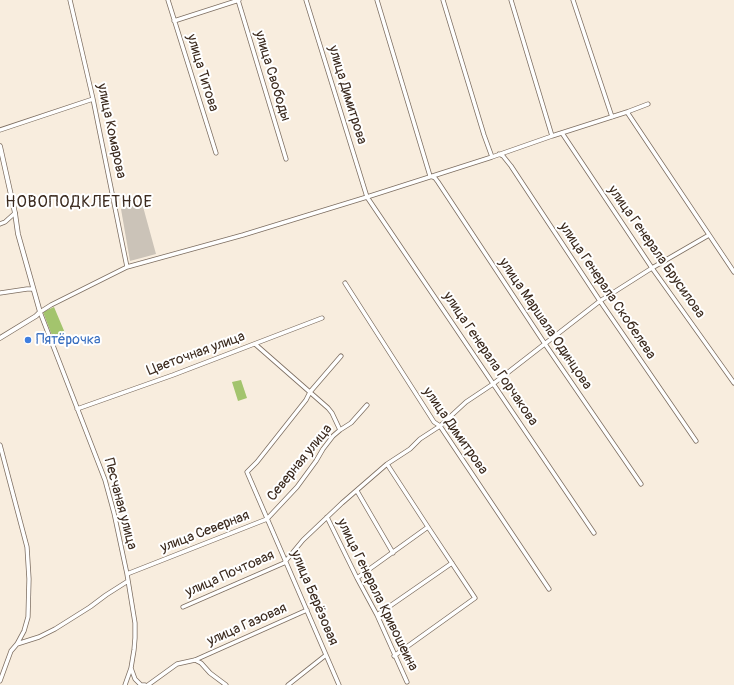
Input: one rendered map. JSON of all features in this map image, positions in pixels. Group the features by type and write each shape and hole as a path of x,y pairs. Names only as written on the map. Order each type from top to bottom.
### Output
{"street":[{"name":"улица Комарова","path":"70,0 93,99 127,267"},
{"name":"улица Титова","path":"168,0 216,154"},
{"path":"174,21 238,0"},
{"name":"улица Свободы","path":"238,0 286,159"},
{"name":"улица Димитрова","path":"306,0 367,197"},
{"path":"377,0 430,176"},
{"path":"443,0 492,157"},
{"path":"512,0 552,136"},
{"path":"573,0 612,117"},
{"path":"0,130 93,99"},
{"path":"0,338 57,302 127,267 243,235 367,197 492,157 648,104"},
{"path":"627,112 734,272"},
{"name":"улица Генерала Брусилова","path":"562,133 652,268 734,383"},
{"path":"0,146 15,213 18,234 40,312"},
{"name":"улица Генерала Скобелева","path":"499,154 503,156 511,166 600,301 696,441"},
{"name":"улица Маршала Одинцова","path":"430,176 435,178 438,182 545,344 641,484"},
{"name":"улица Генерала Горчакова","path":"367,197 594,533"},
{"path":"0,224 5,222 15,213"},
{"path":"286,561 303,540 387,464 410,450 420,439 440,426 466,402 494,384 600,301 652,268 709,235"},
{"name":"улица Димитрова","path":"345,283 434,422 440,426 549,589"},
{"path":"0,293 27,289 33,290"},
{"name":"Песчаная улица","path":"40,312 105,480 114,513 134,614 135,638 131,668 125,685"},
{"name":"Цветочная улица","path":"77,408 173,375 322,318"},
{"path":"255,344 330,410 340,430"},
{"path":"310,392 341,356"},
{"name":"улица Берёзовая","path":"310,392 306,400 257,462 247,472 308,610 339,685"},
{"name":"Северная улица","path":"268,519 297,488 323,449 334,436 351,423 367,406"},
{"path":"0,445 27,547 29,579 28,617 24,631 17,644 11,651 0,681"},
{"path":"387,464 475,598 394,656"},
{"path":"357,491 393,553"},
{"name":"улица Генерала Кривошеина","path":"327,517 377,615 394,656 407,682"},
{"name":"улица Северная","path":"127,574 268,519"},
{"path":"357,578 428,528"},
{"name":"улица Почтовая","path":"183,607 240,583 286,561"},
{"path":"377,615 452,563"},
{"path":"17,644 39,637 55,628 90,607 106,594 128,581"},
{"name":"улица Газовая","path":"147,685 177,664 195,660 308,610"},
{"path":"288,685 326,655"},
{"path":"195,660 201,663 226,685"},
{"path":"131,668 135,679 141,685 147,685"}],"shaded area":[{"path":"142,203 156,254 130,261 121,209"}],"green space":[{"path":"54,307 65,333 53,338 43,312"},
{"path":"241,380 247,398 238,401 232,382"}],"place":[{"name":"Пятёрочка","path":"28,340"}],"district":[{"name":"НОВОПОДКЛЕТНОЕ","path":"79,203"}]}
